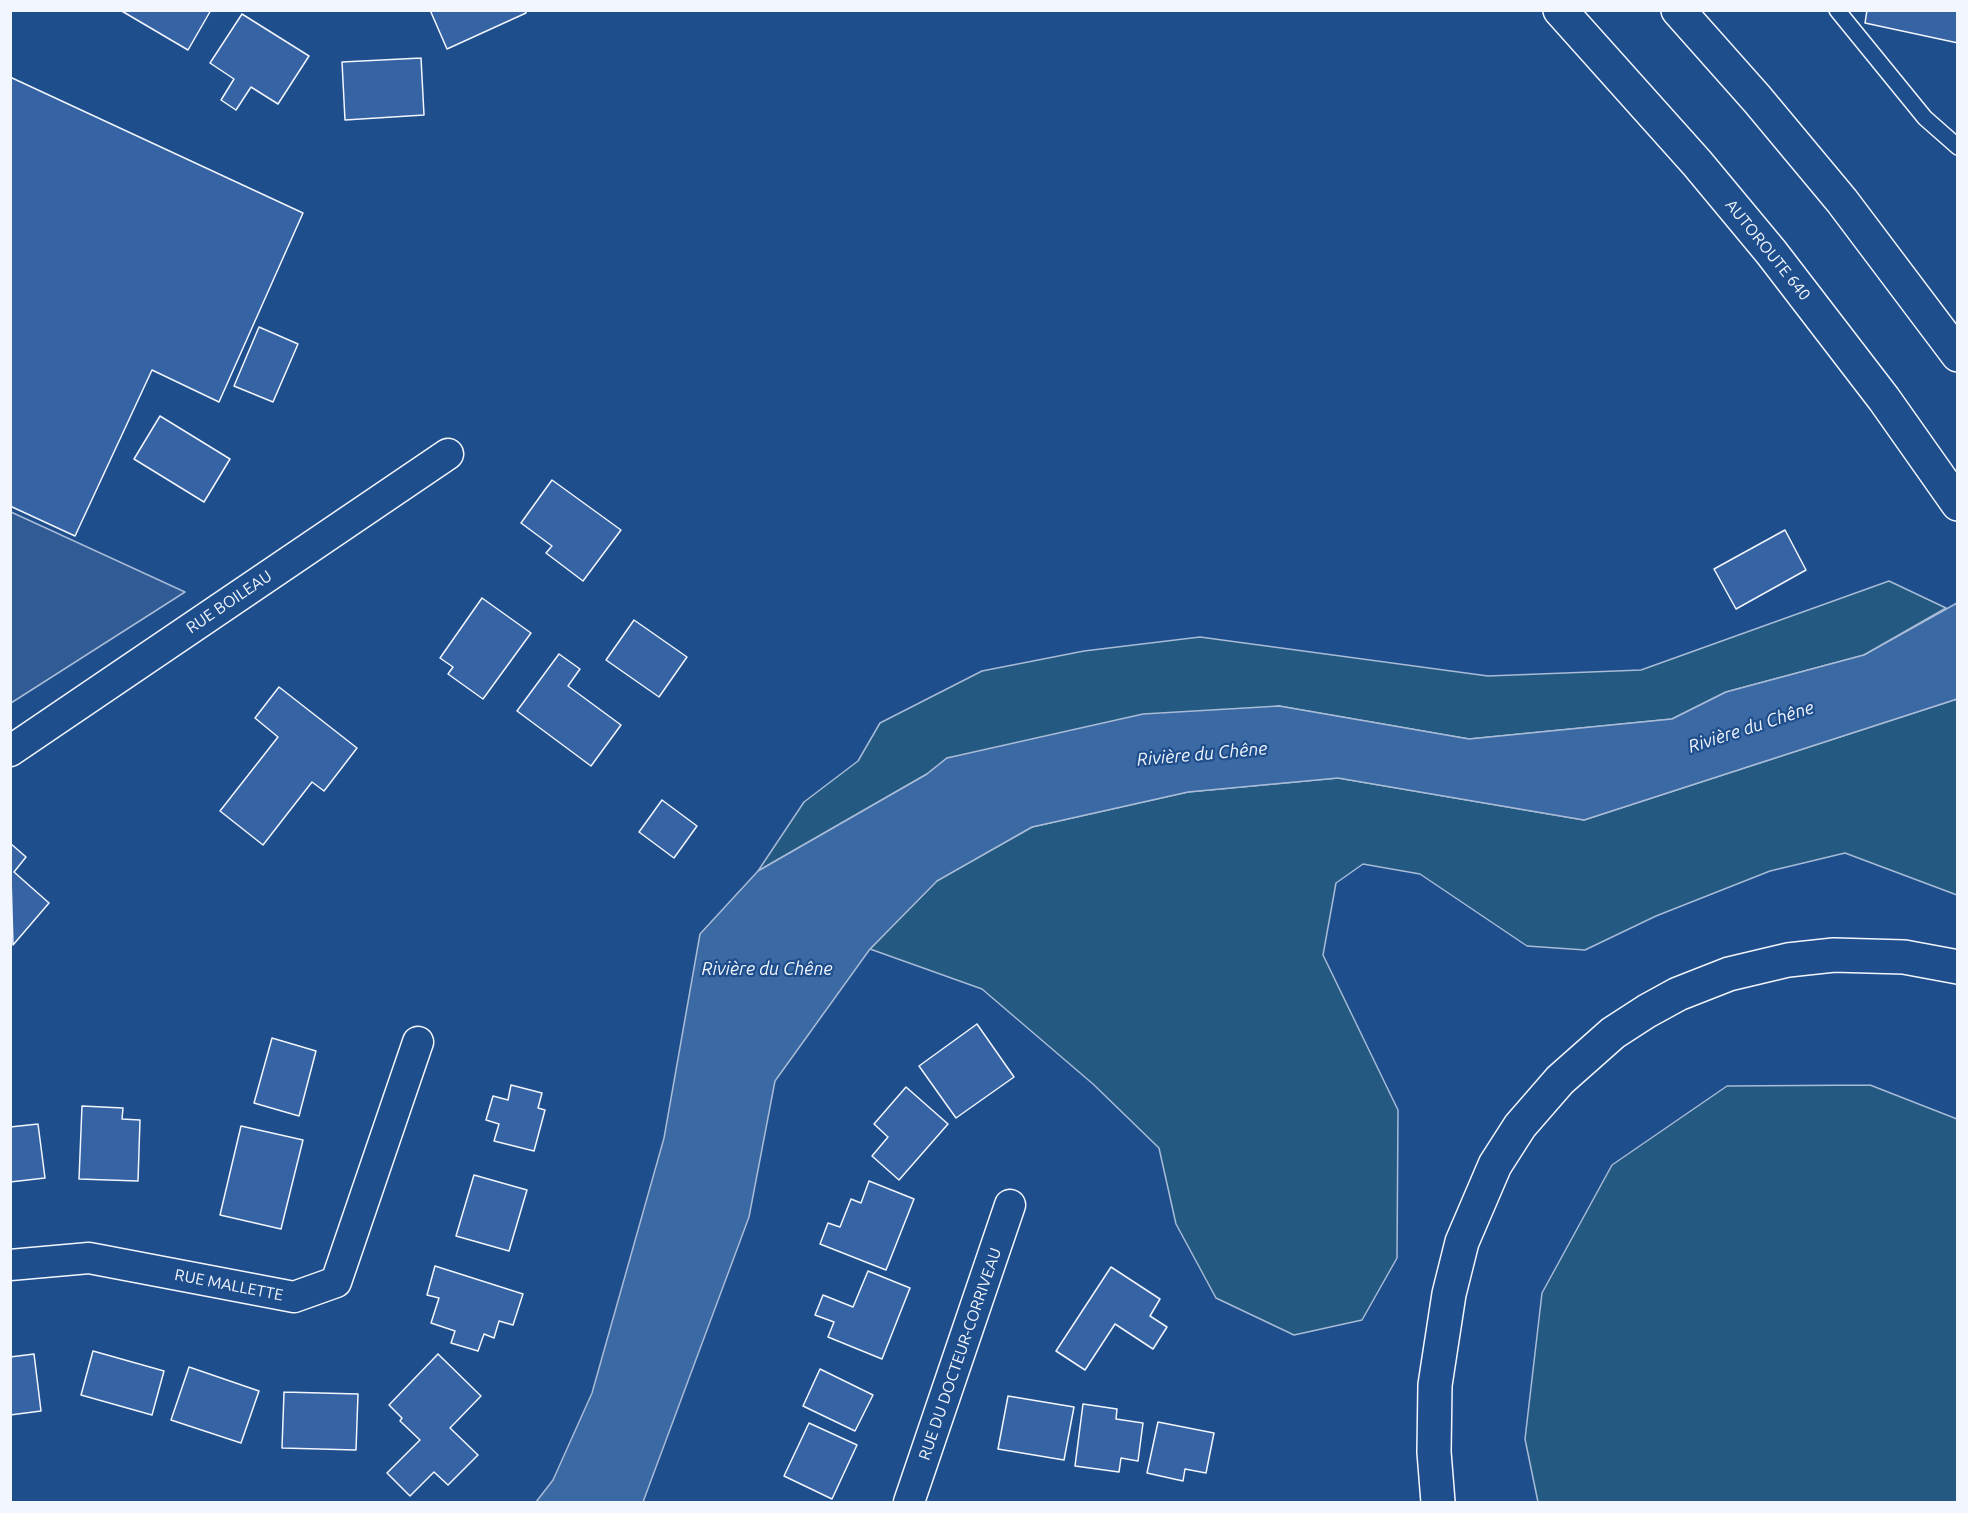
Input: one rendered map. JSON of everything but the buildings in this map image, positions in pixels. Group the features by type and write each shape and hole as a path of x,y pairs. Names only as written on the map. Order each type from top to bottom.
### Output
{"highway":[{"name":"AUTOROUTE 640","path":"1560,10 1698,163 1771,252 1884,399 1958,504"},
{"path":"1678,10 1821,176 1958,355"},
{"path":"1438,1503 1434,1452 1435,1384 1447,1304 1462,1242 1501,1155 1520,1126 1560,1080 1596,1047 1629,1022 1669,998 1729,974 1788,960 1834,955 1904,957 1958,967"}],"street":[{"name":"RUE BOILEAU","path":"10,751 448,454"},
{"name":"RUE MALLETTE","path":"10,1265 89,1258 294,1297 336,1282 418,1042"},
{"name":"RUE DU DOCTEUR-CORRIVEAU","path":"909,1503 1010,1205"}],"lane":[{"path":"1837,10 1924,118 1958,147"}],"shaded area":[{"path":"11,512 185,592 11,703"},
{"path":"1889,581 1946,608 1864,655 1726,692 1672,719 1469,739 1279,706 947,758 927,774 758,871 804,802 858,761 880,723 982,671 1084,651 1200,637 1488,676 1641,670"},
{"path":"1957,699 1957,895 1845,853 1770,871 1656,916 1585,950 1527,946 1420,874 1363,864 1336,883 1323,955 1398,1110 1397,1258 1362,1320 1294,1335 1216,1298 1176,1224 1159,1148 1093,1084 982,989 870,949 936,881 1032,827 1188,792 1338,778 1584,820"},
{"path":"1870,1085 1957,1119 1957,1502 1538,1502 1525,1439 1542,1293 1612,1165 1727,1086"}],"water":[{"name":"Rivière du Chêne","path":"1957,603 1957,699 1584,820 1338,778 1188,792 1032,827 937,881 870,949 775,1081 749,1217 643,1502 536,1502 553,1480 592,1393 664,1138 700,934 758,871 927,774 947,758 1143,714 1279,706 1469,739 1672,719 1726,692 1864,655"}]}
